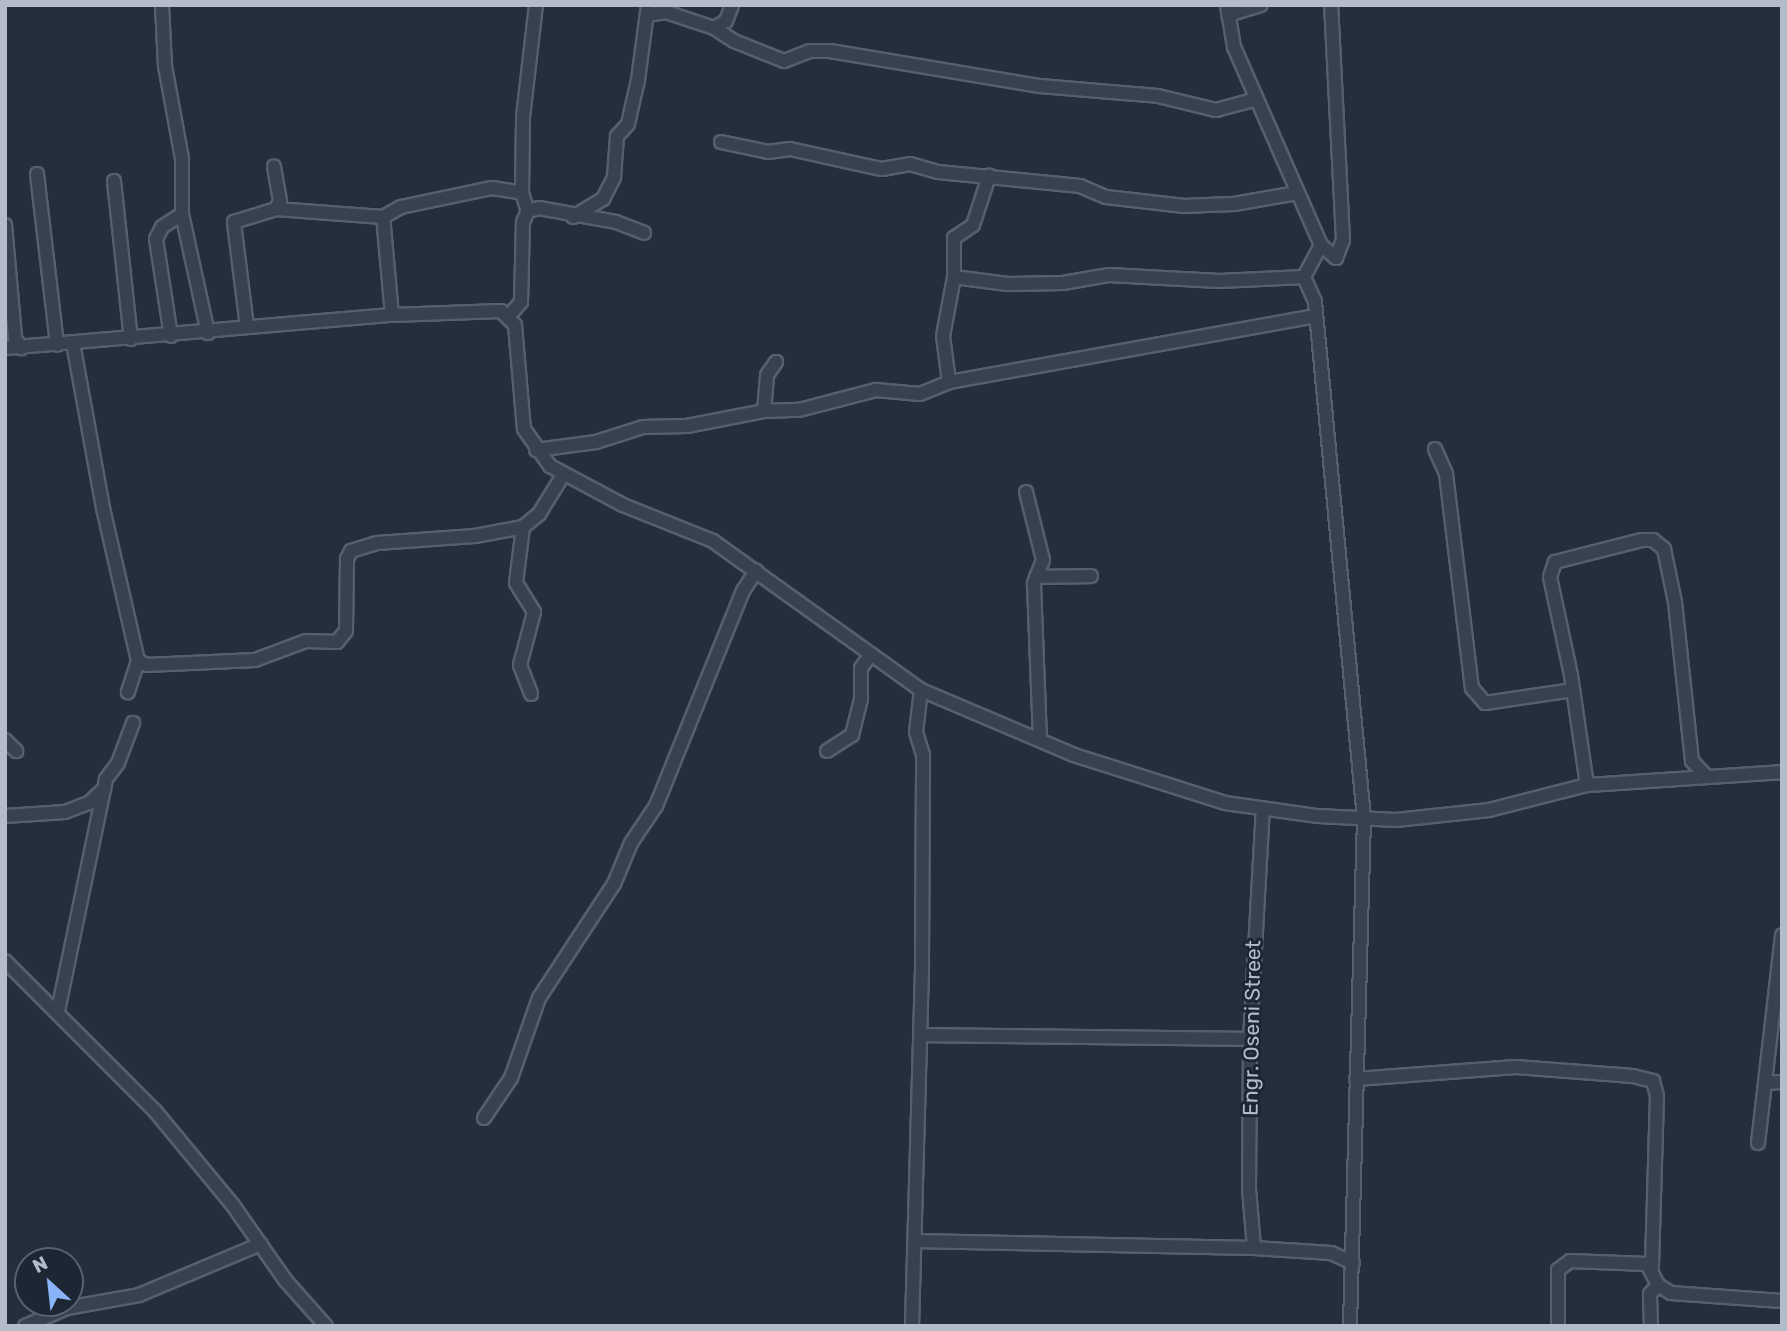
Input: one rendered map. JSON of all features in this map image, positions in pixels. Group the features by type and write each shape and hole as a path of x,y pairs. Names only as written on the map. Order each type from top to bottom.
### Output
{"street":[{"path":"162,5 165,66 182,159 182,214 208,333"},
{"path":"508,317 521,302 523,222 528,211 522,193 523,117 536,5"},
{"path":"718,31 726,21 732,5"},
{"path":"1260,5 1228,10 1234,47 1321,245 1336,258 1343,240 1331,5"},
{"path":"573,216 603,199 614,177 617,136 628,124 647,10 666,12 718,31 784,61 810,51 830,51 1040,86 1158,96 1216,110 1258,99"},
{"path":"721,142 768,152 790,149 882,169 910,164 938,172 1080,186 1106,197 1184,206 1234,204 1297,192"},
{"path":"274,167 280,201 276,209"},
{"path":"37,174 57,345"},
{"path":"948,382 943,336 954,277 954,239 973,225 989,176"},
{"path":"114,181 131,339"},
{"path":"247,327 234,222 276,209 383,217 401,207 439,202 483,189 522,193"},
{"path":"528,211 539,208 616,222 644,233"},
{"path":"171,336 156,239 162,227 182,214"},
{"path":"383,217 392,315"},
{"path":"5,225 12,345 57,345 485,309 508,317 515,325 524,429 536,450 563,475 713,541 921,690 1074,755 1193,793 1263,808 1396,820 1489,810 1587,785 1782,772"},
{"path":"1304,277 1321,245"},
{"path":"954,277 1008,284 1063,283 1109,275 1219,281 1304,277"},
{"path":"1304,277 1315,302 1314,316 1364,818 1350,1326"},
{"path":"536,450 596,442 643,427 697,424 764,411 799,410 876,390 920,394 948,382 1314,316"},
{"path":"73,343 103,509 138,661 128,692"},
{"path":"764,411 764,387 776,362"},
{"path":"1435,449 1446,474 1472,688 1485,703 1573,690"},
{"path":"138,661 147,665 255,660 306,641 337,642 346,631 351,551 377,543 475,536 523,527 539,514 563,475"},
{"path":"1027,492 1043,560 1036,577 1040,739"},
{"path":"523,527 516,583 534,612 520,665 531,694"},
{"path":"1587,785 1573,690 1550,577 1555,562 1642,540 1660,543 1675,601 1692,761 1707,777"},
{"path":"484,1118 511,1078 539,998 614,884 631,843 656,806 743,591 756,571"},
{"path":"1036,577 1091,576"},
{"path":"827,751 852,735 861,699 861,668 872,654"},
{"path":"912,1326 921,1035 923,755 916,732 921,690"},
{"path":"58,1011 104,789 133,723"},
{"path":"5,740 16,751"},
{"path":"5,816 65,813 89,803 104,789"},
{"name":"Engr. Oseni Street","path":"1254,1248 1249,1188 1250,1039 1263,808"},
{"path":"1758,1143 1782,935"},
{"path":"5,961 58,1011 155,1111 261,1244 286,1281 326,1326"},
{"path":"921,1035 1250,1039"},
{"path":"1356,1079 1516,1068 1633,1076 1653,1082 1657,1096 1652,1268 1658,1285 1671,1293 1782,1301"},
{"path":"1765,1083 1782,1082"},
{"path":"915,1241 1254,1248 1331,1253 1353,1263"},
{"path":"25,1326 67,1308 139,1295 261,1244"},
{"path":"1559,1326 1561,1264 1636,1264 1652,1268"},
{"path":"1651,1326 1650,1294 1658,1285"}]}
